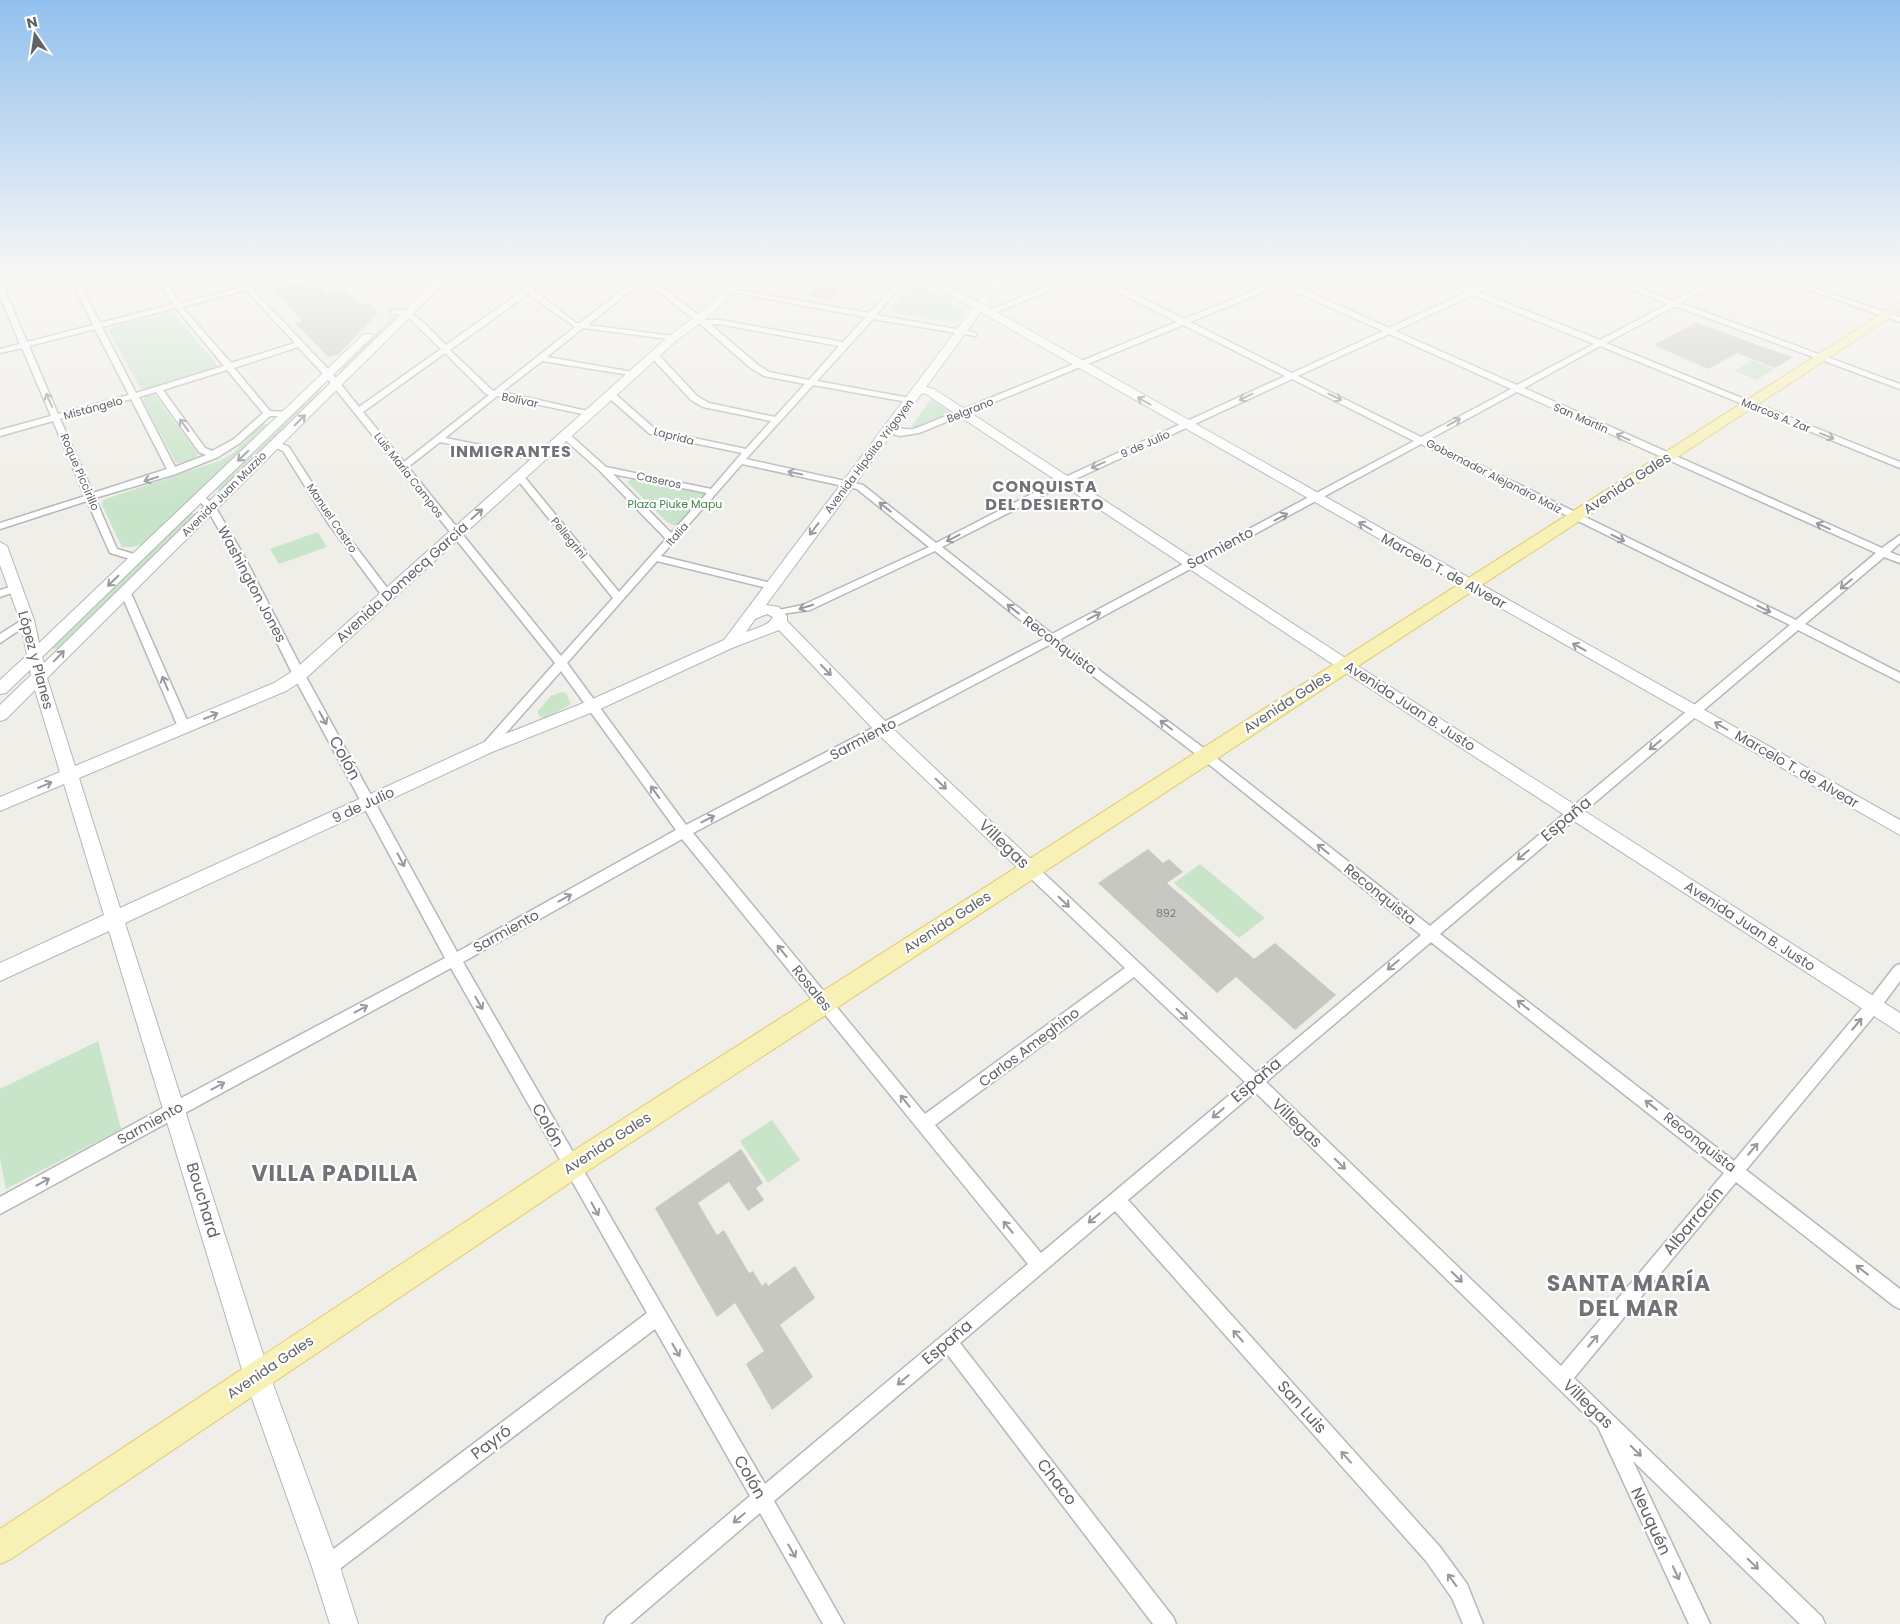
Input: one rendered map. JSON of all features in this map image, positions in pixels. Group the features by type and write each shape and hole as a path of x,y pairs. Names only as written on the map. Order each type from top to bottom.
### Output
{"main road":[{"name":"Avenida Juan Muzzio","path":"0,715 275,444 358,350"},
{"name":"Avenida Juan Muzzio","path":"0,689 286,414 332,379 366,350"},
{"name":"Avenida Domecq García","path":"0,804 280,687 299,675 538,459 611,396 660,350"},
{"name":"Avenida Hipólito Yrigoyen","path":"750,616 771,586 854,486 954,350"},
{"name":"Marcelo T. de Alvear","path":"1055,350 1186,426 1900,828"},
{"name":"Avenida Gales","path":"0,1548 571,1166 1832,350"},
{"name":"Avenida Hipólito Yrigoyen","path":"894,432 910,401 925,390"},
{"name":"Avenida Juan B. Justo","path":"925,390 963,413 1345,665 1900,1024"},
{"name":"Avenida Hipólito Yrigoyen","path":"773,618 854,486"},
{"name":"López y Planes","path":"1,553 16,588 28,625 39,677 69,775"},
{"name":"Villegas","path":"750,616 752,627 773,618 883,729 1029,868"},
{"name":"9 de Julio","path":"728,644 750,616"},
{"name":"9 de Julio","path":"0,972 486,748 592,706 728,644 773,618"},
{"path":"28,625 43,632 69,623"},
{"name":"Bouchard","path":"69,775 92,843 114,920 175,1109 257,1376 326,1567 344,1624"}],"street":[{"name":"Roque Piccirillo","path":"26,350 113,551 137,558"},
{"path":"109,350 173,472"},
{"path":"214,350 268,413"},
{"name":"Mistángelo","path":"0,433 135,396 283,350"},
{"name":"Luis María Campos","path":"305,350 359,411 562,664 592,706"},
{"path":"359,411 445,350"},
{"name":"Bolívar","path":"445,350 484,388 495,395 590,414"},
{"path":"403,467 552,350"},
{"path":"736,350 760,370 777,377 910,401"},
{"name":"Italia","path":"486,748 748,452 812,384 840,350"},
{"name":"Belgrano","path":"894,432 916,431 1115,350"},
{"name":"Gobernador Alejandro Maiz","path":"1239,350 1574,517 1798,625 1900,678"},
{"name":"9 de Julio","path":"773,618 806,608 934,547 1064,481 1348,350"},
{"name":"San Martín","path":"1428,350 1900,560"},
{"name":"Sarmiento","path":"0,1206 175,1109 454,960 684,832 883,729 1315,498 1515,388 1590,350"},
{"name":"Marcos A. Zar","path":"1615,350 1900,465"},
{"path":"1797,350 1900,387"},
{"path":"654,355 694,398 706,405 778,420"},
{"path":"541,358 633,374"},
{"path":"158,389 202,450 215,455"},
{"name":"Laprida","path":"611,396 653,432 748,452"},
{"path":"0,526 173,472 215,455 237,441 268,413 286,414"},
{"path":"565,435 603,469 672,539"},
{"path":"439,439 538,459"},
{"name":"Manuel Castro","path":"275,444 286,450 333,523 386,595"},
{"path":"741,461 854,486"},
{"name":"Caseros","path":"603,469 714,492"},
{"name":"Pellegrini","path":"520,476 619,599"},
{"name":"Reconquista","path":"854,486 1051,639 1205,755 1430,934 1736,1170 1900,1300"},
{"name":"Washington Jones","path":"200,497 211,508 239,556 299,675"},
{"name":"España","path":"614,1624 1573,812 1697,712 1900,538"},
{"path":"656,558 771,586"},
{"path":"0,594 16,588"},
{"path":"126,591 184,727"},
{"path":"0,639 28,625"},
{"name":"Colón","path":"299,675 370,802 454,960 656,1317 834,1624"},
{"name":"Rosales","path":"592,706 684,832 1039,1264"},
{"name":"Villegas","path":"1029,868 1255,1082 1815,1624"},
{"name":"Carlos Ameghino","path":"924,1124 1134,969"},
{"name":"Albarracín","path":"1562,1378 1873,1006 1900,970"},
{"name":"San Luis","path":"1116,1199 1433,1554 1460,1591 1473,1624"},
{"name":"Payró","path":"326,1567 656,1317"},
{"name":"Chaco","path":"948,1341 1166,1624"},
{"name":"Neuquén","path":"1602,1418 1700,1624"}],"green space":[{"path":"119,350 204,350 218,366 212,370 151,389 141,389"},
{"path":"359,350 366,350 343,371 338,371"},
{"path":"1752,360 1774,369 1757,380 1735,371"},
{"path":"324,389 224,489 215,490 215,487 317,390"},
{"path":"155,395 198,454 192,460 176,463 143,401 146,396"},
{"path":"931,399 951,412 916,427 911,427"},
{"path":"264,423 269,426 148,542 133,547 122,547 102,505 103,500 219,461 232,454"},
{"name":"Plaza Piuke Mapu","path":"636,477 702,492 705,495 683,524 674,525 667,522 627,482"},
{"path":"196,513 197,515 61,648 50,649 187,514"},
{"path":"318,532 327,547 279,564 270,549"},
{"path":"562,692 566,693 571,704 545,718 539,716 538,711 551,696"},
{"path":"1200,864 1265,918 1239,938 1174,883"},
{"path":"98,1041 121,1129 6,1189 0,1158 0,1089"},
{"path":"772,1120 800,1160 768,1183 740,1141"}],"building":[{"path":"321,350 343,350 339,354 328,357"},
{"path":"1665,350 1771,350 1793,357 1775,368 1737,353 1708,369"},
{"path":"1148,849 1163,863 1169,859 1183,872 1167,883 1254,959 1275,943 1336,995 1295,1030 1236,977 1217,993 1098,883"},
{"path":"741,1149 763,1183 756,1188 764,1200 748,1211 729,1182 698,1203 717,1235 724,1230 749,1273 753,1271 762,1286 766,1282 768,1286 795,1266 815,1298 780,1325 813,1377 772,1410 746,1364 764,1351 735,1303 717,1317 655,1208"}],"district":[{"name":"INMIGRANTES","path":"511,451"},
{"name":"CONQUISTA DEL DESIERTO","path":"1045,495"},
{"name":"VILLA PADILLA","path":"335,1173"},
{"name":"SANTA MARÍA DEL MAR","path":"1629,1296"}]}
